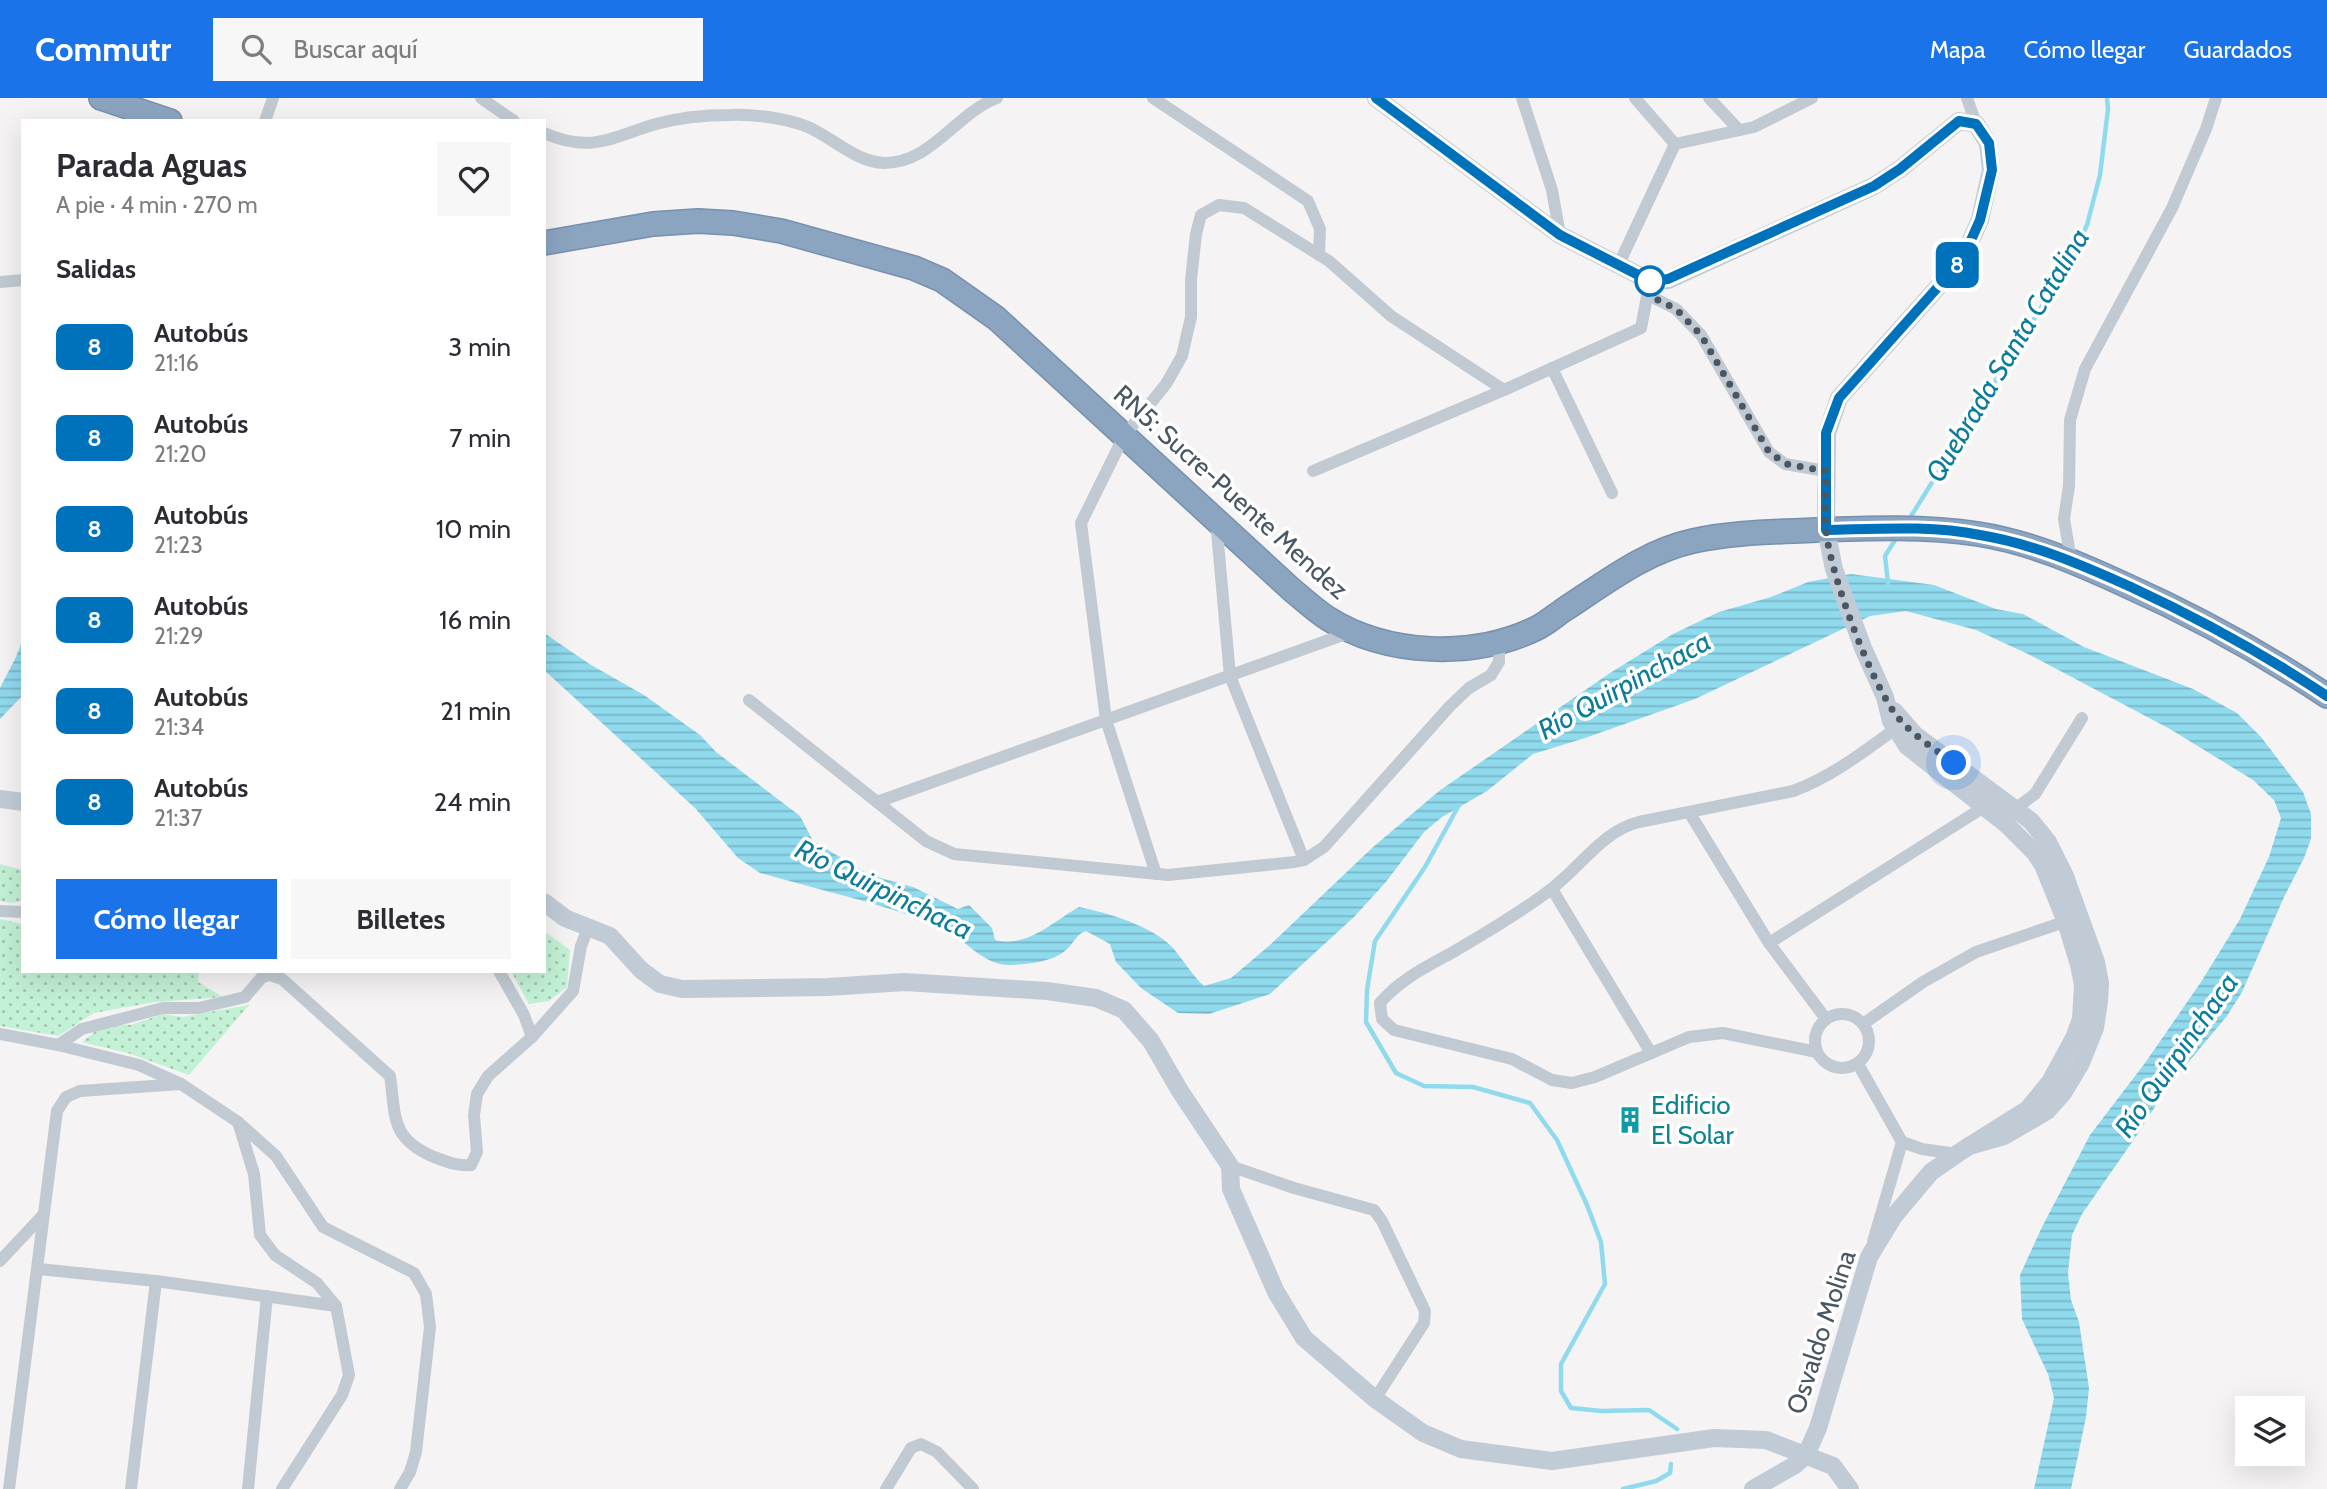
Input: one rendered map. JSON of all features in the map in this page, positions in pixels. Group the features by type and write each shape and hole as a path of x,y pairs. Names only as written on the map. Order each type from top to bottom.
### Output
{"highway":[{"path":"101,98 141,105 166,119"},
{"name":"RN5: Sucre-Puente Mendez","path":"546,243 653,224 698,221 733,223 781,231 914,268 952,286 996,318 1292,590 1328,618 1382,641 1419,648 1451,650 1499,641 1537,628 1632,566 1692,541 1727,535 1927,529 1980,534 2071,560 2220,630 2327,696"}],"street":[{"path":"266,119 273,98"},
{"path":"481,98 511,119"},
{"path":"546,134 581,143 597,144 684,117 733,114 806,126 860,158 884,163 912,158 997,98"},
{"path":"1153,98 1308,201 1320,229 1320,255"},
{"path":"1376,98 1560,235 1618,266 1676,309 1701,335 1769,452 1786,464 1826,471"},
{"path":"1635,98 1675,144"},
{"path":"1709,98 1739,130"},
{"path":"1675,144 1754,127 1812,98"},
{"path":"1769,943 1988,799 1907,746 1895,729 1834,569 1826,530 1826,433 1839,398 1962,260 1980,220 1992,170 1989,143 1976,124 1968,98"},
{"path":"2071,560 2064,519 2069,486 2070,420 2085,369 2172,208 2206,129 2216,98"},
{"path":"1523,99 1552,191 1560,235"},
{"path":"1649,288 1874,186 1900,169 1959,121 1976,124"},
{"path":"1618,266 1675,144"},
{"path":"1156,874 1106,720 1081,523 1124,436 1166,384 1182,356 1191,317 1191,279 1201,215 1219,205 1244,208 1320,255 1391,316 1504,390"},
{"path":"0,282 21,280"},
{"path":"1313,471 1641,328 1649,288"},
{"path":"1552,368 1612,493"},
{"path":"1216,521 1230,676 1304,860"},
{"path":"877,802 1355,631"},
{"path":"749,700 926,841 954,854 1168,875 1304,860 1324,847 1451,706 1469,688 1491,675 1499,662 1499,641"},
{"name":"Osvaldo Molina","path":"1800,1460 1818,1428 1870,1257 1894,1216 1931,1172 1963,1150 2004,1136 2035,1120 2063,1093 2081,1062 2095,1028 2100,993 2096,962 2073,919 2065,876 2048,842 2031,821 2011,816 1988,799 1915,735 1885,697"},
{"path":"2011,816 2035,794 2082,719"},
{"path":"1817,1052 1724,1033 1689,1037 1595,1077 1572,1083 1552,1080 1512,1059 1394,1030 1382,1019 1380,1003 1392,990 1552,889 1627,825 1793,791 1810,785 1895,729"},
{"path":"0,799 21,802"},
{"path":"1689,812 1769,943 1826,1019"},
{"path":"1552,889 1651,1053"},
{"path":"546,904 565,918 610,936 641,970 660,984 682,989 828,987 905,982 1046,991 1096,998 1124,1010 1151,1041 1180,1091 1230,1166 1231,1189 1283,1304 1304,1338 1375,1399 1423,1433 1461,1449 1552,1461 1714,1438 1766,1440 1800,1460 1833,1466 1850,1489"},
{"path":"0,911 21,912"},
{"path":"1863,1024 1923,982 1976,952 2073,919"},
{"path":"58,1045 82,1029 163,1008 199,1008 245,997 262,977 270,975 282,979 390,1076 392,1110 401,1134 416,1149 457,1166 471,1165 477,1152 474,1115 477,1094 488,1076 532,1037 573,991 588,928"},
{"path":"500,973 524,1015 532,1037"},
{"path":"1842,1014 1850,1015 1863,1024 1869,1041 1864,1057 1858,1064 1843,1069 1827,1065 1817,1052 1816,1034 1826,1019 1842,1014"},
{"path":"0,1034 139,1065 181,1084 238,1122 276,1156 323,1227 414,1273 426,1294 430,1327 416,1452 410,1472 400,1489"},
{"path":"1858,1064 1902,1142 1922,1149 1963,1150"},
{"path":"9,1489 6,1464 38,1269 57,1111 66,1097 80,1091 181,1084"},
{"path":"238,1122 254,1174 260,1235 275,1255 317,1283 336,1306 349,1375 342,1395 282,1489"},
{"path":"1870,1257 1902,1142"},
{"path":"1230,1166 1294,1188 1374,1210 1382,1221 1425,1311 1424,1323 1375,1399"},
{"path":"0,1261 44,1214"},
{"path":"38,1269 156,1281 336,1306"},
{"path":"131,1489 156,1281"},
{"path":"248,1489 267,1296"},
{"path":"886,1489 911,1448 921,1444 937,1452 974,1489"},
{"path":"1758,1486 1800,1460"}],"green space":[{"path":"0,864 21,869 21,901 0,901"},
{"path":"0,919 21,924 21,973 199,973 198,982 223,997 155,1002 94,1013 58,1036 0,1026"},
{"path":"546,932 570,950 567,987 549,1001 529,1004 512,973 546,973"},
{"path":"249,1005 189,1075 131,1054 82,1042 106,1023 131,1025 163,1014 182,1017"}],"water":[{"name":"Río Quirpinchaca","path":"1851,574 1934,585 1996,609 2023,614 2084,647 2193,689 2237,713 2261,737 2303,792 2311,814 2311,839 2304,858 2242,992 2227,1016 2166,1089 2082,1214 2072,1235 2068,1273 2071,1300 2079,1322 2089,1388 2086,1417 2071,1489 2034,1489 2054,1398 2048,1374 2022,1319 2020,1275 2090,1135 2145,1063 2201,982 2240,919 2269,857 2281,818 2274,800 2253,780 2170,729 2028,654 1976,630 1906,611 1870,616 1695,699 1533,754 1487,791 1442,817 1424,832 1385,883 1355,916 1270,994 1209,1014 1178,1013 1141,988 1116,962 1110,944 1086,931 1077,936 1062,953 1048,960 1000,964 990,961 946,930 915,917 760,873 738,858 695,808 546,672 546,634 591,665 644,695 700,735 716,752 800,816 813,841 870,875 913,887 958,909 969,905 992,928 995,940 1029,937 1079,907 1116,917 1154,933 1173,948 1204,986 1231,978 1270,945 1372,848 1439,791 1610,673 1673,634 1719,612 1771,597 1808,582"},
{"path":"21,644 21,697 0,719 0,688"}],"waterway":[{"name":"Quebrada Santa Catalina","path":"1908,521 2069,263 2087,225 2100,175 2107,98"},
{"name":"Quebrada Santa Catalina","path":"1888,583 1885,556 1897,537"},
{"path":"1459,805 1425,867 1375,941 1367,990 1366,1022 1396,1073 1424,1086 1473,1087 1530,1103 1557,1140 1601,1242 1605,1284 1561,1364 1561,1391 1571,1408 1602,1411 1649,1410 1677,1429"},
{"path":"1623,1489 1656,1481 1670,1473 1671,1464"}],"bus line":[{"name":"8","path":"1376,98 1560,235 1650,281 1668,279 1874,186 1900,169 1959,121 1976,124 1989,143 1992,170 1980,220 1962,260 1861,370 1839,398 1826,433 1826,530 1927,529 1980,534 2033,547 2071,560 2183,611 2279,664 2327,696"}],"place":[{"name":"Edificio El Solar","path":"1630,1120"}],"route":[{"path":"1650,281 1648,295 1676,309 1701,335 1769,452 1786,464 1826,471 1826,530 1834,569 1863,648 1885,697 1897,715 1915,735 1954,763"}]}
